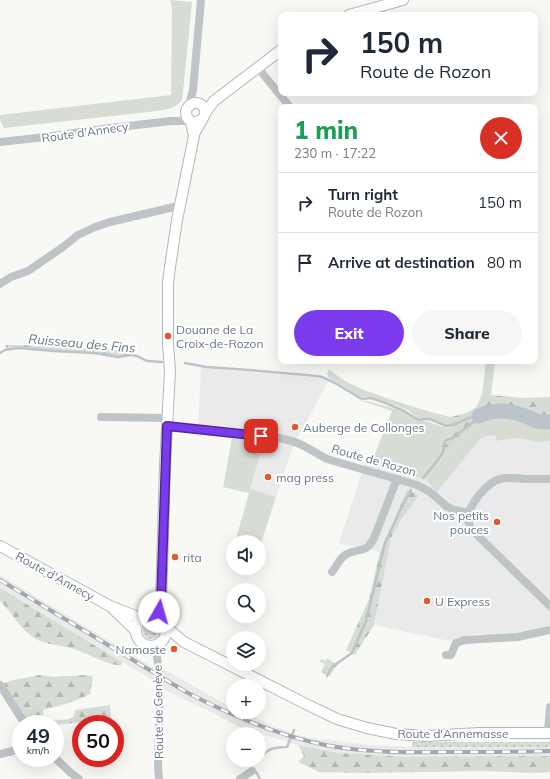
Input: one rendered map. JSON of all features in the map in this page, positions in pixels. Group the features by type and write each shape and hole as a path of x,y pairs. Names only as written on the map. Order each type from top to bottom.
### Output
{"main road":[{"path":"360,12 403,0"},
{"name":"Route d'Annecy","path":"195,112 214,101 278,52"},
{"path":"157,618 161,602 170,371 168,344 168,283 180,207 194,134 195,112"},
{"name":"Route d'Annecy","path":"0,546 110,606 143,619"},
{"name":"Route d'Annecy","path":"110,606 136,631"},
{"path":"150,616 157,618 162,621 165,626 166,632 164,639 156,646 148,646 142,643 137,637 136,631 138,624 143,619 150,616"},
{"name":"Route d'Annemasse","path":"165,626 184,642 317,710 367,728 396,734 426,736 479,733 549,733"},
{"name":"Route d'Annemasse","path":"164,639 184,642"}],"street":[{"path":"195,112 193,90 201,0"},
{"path":"258,68 278,92"},
{"path":"281,96 288,104"},
{"name":"Route d'Annecy","path":"0,142 171,121 195,112"},
{"path":"0,284 11,277 28,271 78,235 95,227 110,222 174,207 180,207"},
{"name":"Route de Rozon","path":"101,417 167,422 292,440 327,459 422,487 450,508 469,513"},
{"path":"550,479 507,478 494,481 475,500 469,513 468,523 472,530 550,606"},
{"path":"332,572 345,555 366,549 370,545 397,479"},
{"path":"446,655 451,655 456,643 465,640 518,637 550,630"},
{"name":"Route de Genève","path":"156,646 160,687 159,779"},
{"path":"0,685 19,715"},
{"path":"549,733 550,707"},
{"path":"0,754 12,751"},
{"path":"64,766 77,778"},
{"path":"240,779 252,770"}],"shaded area":[{"path":"201,368 320,378 328,382 293,446 276,497 250,490 264,442 198,434"},
{"path":"487,435 496,436 497,441 516,438 540,442 550,441 550,628 518,634 475,634 450,641 374,625 391,538 402,518 419,495 407,490 380,552 339,543 365,463 426,480 437,492 480,439"},
{"path":"0,575 151,666 164,669 226,704 226,719 258,719 298,735 320,740 326,739 370,745 412,747 550,747 550,756 408,757 339,753 298,745 266,735 266,727 239,727 168,692 153,680 0,588"}],"green space":[{"path":"170,0 192,2 183,93 180,103 168,109 149,112 4,128 0,120 0,115 171,95 172,7"},
{"path":"6,345 126,351 128,355 118,357 94,353 18,348 5,350"},
{"path":"486,364 495,364 491,395 482,394"},
{"path":"329,369 351,384 367,391 436,414 451,417 447,426 429,418 418,418 409,411 372,397 361,397 328,377 327,375"},
{"path":"482,394 524,398 550,397 550,424 486,419 472,429 444,456 426,480 419,478 440,453 442,441 447,437 452,436 459,429 447,426 451,417 464,414 476,407"},
{"path":"359,400 372,402 402,411 419,421 426,421 443,427 460,429 452,436 447,437 442,441 440,453 419,478 371,464 392,411"},
{"path":"486,419 550,424 550,441 540,442 516,438 496,441 496,436 489,435 484,437 480,439 437,492 426,480 444,456 472,429"},
{"path":"232,438 264,442 250,489 276,497 264,535 237,535 249,493 223,487"},
{"path":"407,490 419,495 402,518 391,538 374,625 355,655 346,650 369,599 380,552"},
{"path":"0,588 122,662 121,666 105,662 75,649 49,644 36,639 25,631 0,601"},
{"path":"148,623 154,623 159,628 157,637 154,639 148,639 143,634 143,628"},
{"path":"327,658 337,665 330,676 321,672 325,664 320,662 321,659 326,661"},
{"path":"40,675 55,677 85,675 93,676 90,694 67,704 43,710 44,715 23,715 6,691 4,683"},
{"path":"110,705 111,715 74,715 75,710"},
{"path":"72,717 72,723 64,724 64,719"},
{"path":"412,742 550,742 550,747 412,747"},
{"path":"298,745 339,753 408,757 550,756 550,772 319,772 298,762 304,756"}],"waterway":[{"name":"Ruisseau des Fins","path":"0,353 5,350 18,348 94,353 118,357 131,355 147,361 162,362"},
{"name":"Ruisseau des Fins","path":"185,363 206,367 322,377 362,399 371,398 404,411 417,419 430,419 446,426 456,424 468,418 479,416"},
{"path":"479,416 490,412 502,411 519,414 537,421 550,422"},
{"path":"423,478 443,452 446,440 453,438 478,417"},
{"path":"327,676 332,667 352,653 366,621 385,543 411,490"},
{"path":"266,752 272,749 287,747 294,730"},
{"path":"256,772 260,779"}],"railway":[{"path":"0,580 186,692 220,709 289,736 325,745 382,752 550,751"}],"place":[{"name":"Douane de La Croix-de-Rozon","path":"168,336"},
{"name":"Auberge de Collonges","path":"295,427"},
{"name":"mag press","path":"268,477"},
{"name":"Nos petits pouces","path":"497,522"},
{"name":"rita","path":"175,557"},
{"name":"U Express","path":"427,601"},
{"name":"Namaste","path":"174,649"}],"route":[{"path":"159,612 161,602 167,426 261,436"}]}
